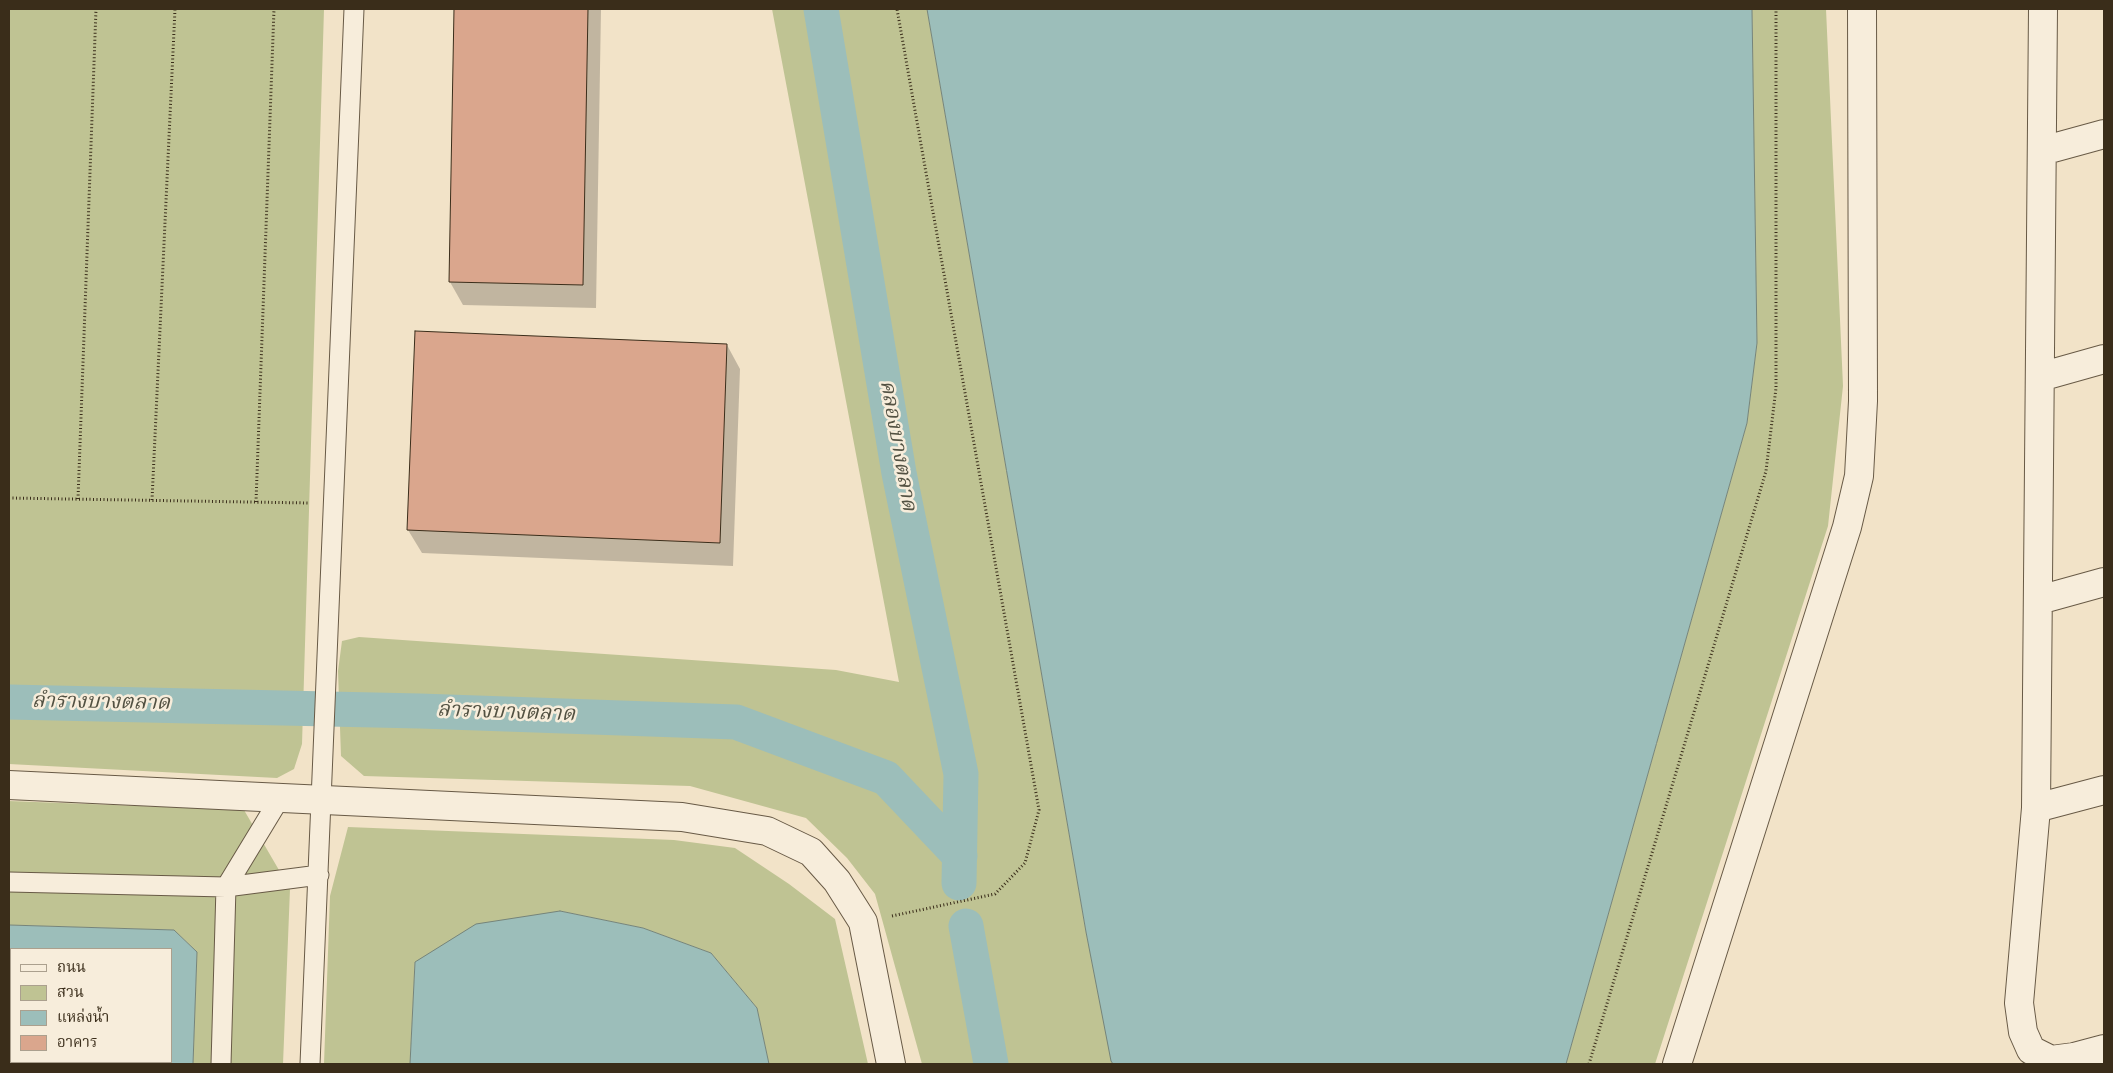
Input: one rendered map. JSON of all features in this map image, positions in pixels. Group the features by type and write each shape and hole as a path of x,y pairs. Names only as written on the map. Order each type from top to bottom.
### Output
{"street":[{"path":"1677,1064 1848,527 1859,476 1863,401 1862,9"},
{"path":"2043,9 2036,808 2019,1003 2023,1032 2031,1050 2051,1062 2104,1049"},
{"path":"2042,151 2104,134"},
{"path":"2040,377 2104,359"},
{"path":"2039,600 2104,582"},
{"path":"9,785 682,817 767,832 811,852 837,881 862,922 891,1064"},
{"path":"2036,808 2104,790"}],"lane":[{"path":"310,1064 328,672 354,9"},
{"path":"221,1064 226,887 280,798"},
{"path":"9,882 226,887 319,875"}],"path":[{"path":"78,499 96,9"},
{"path":"152,500 175,9"},
{"path":"256,502 274,9"},
{"path":"862,922 995,894 1025,863 1039,810 897,9"},
{"path":"1589,1064 1766,471 1776,388 1776,9"},
{"path":"9,498 334,503"}],"green space":[{"path":"9,9 324,9 302,744 294,769 277,778 9,764"},
{"path":"772,9 927,9 1086,932 1113,1064 922,1064 875,894 847,858 806,818 690,786 364,776 341,756 338,671 342,641 359,637 836,670 899,682"},
{"path":"1752,9 1826,9 1843,386 1828,526 1655,1064 1566,1064 1747,423 1757,343"},
{"path":"9,801 244,810 290,889 283,1064 193,1064 197,952 174,930 9,925"},
{"path":"348,827 674,840 735,848 789,884 835,919 868,1064 769,1064 757,1008 711,953 643,928 560,911 415,962 410,1064 324,1064 330,896"}],"water":[{"path":"927,9 1752,9 1757,343 1747,423 1566,1064 1113,1064 1111,1061 1086,932"},
{"path":"560,911 643,928 711,953 757,1008 769,1064 410,1064 415,962 476,924"},
{"path":"9,925 174,930 197,952 193,1064 9,1064"}],"building":[{"path":"454,9 588,9 583,285 449,282"},
{"path":"415,331 727,344 720,543 407,530"}],"waterway":[{"name":"คลองบางตลาด","path":"821,9 899,473 961,774 959,883"},
{"name":"ลำรางบางตลาด","path":"9,702 420,711 736,722 886,778 960,856"},
{"name":"คลองบางตลาด","path":"966,926 991,1064"}]}
